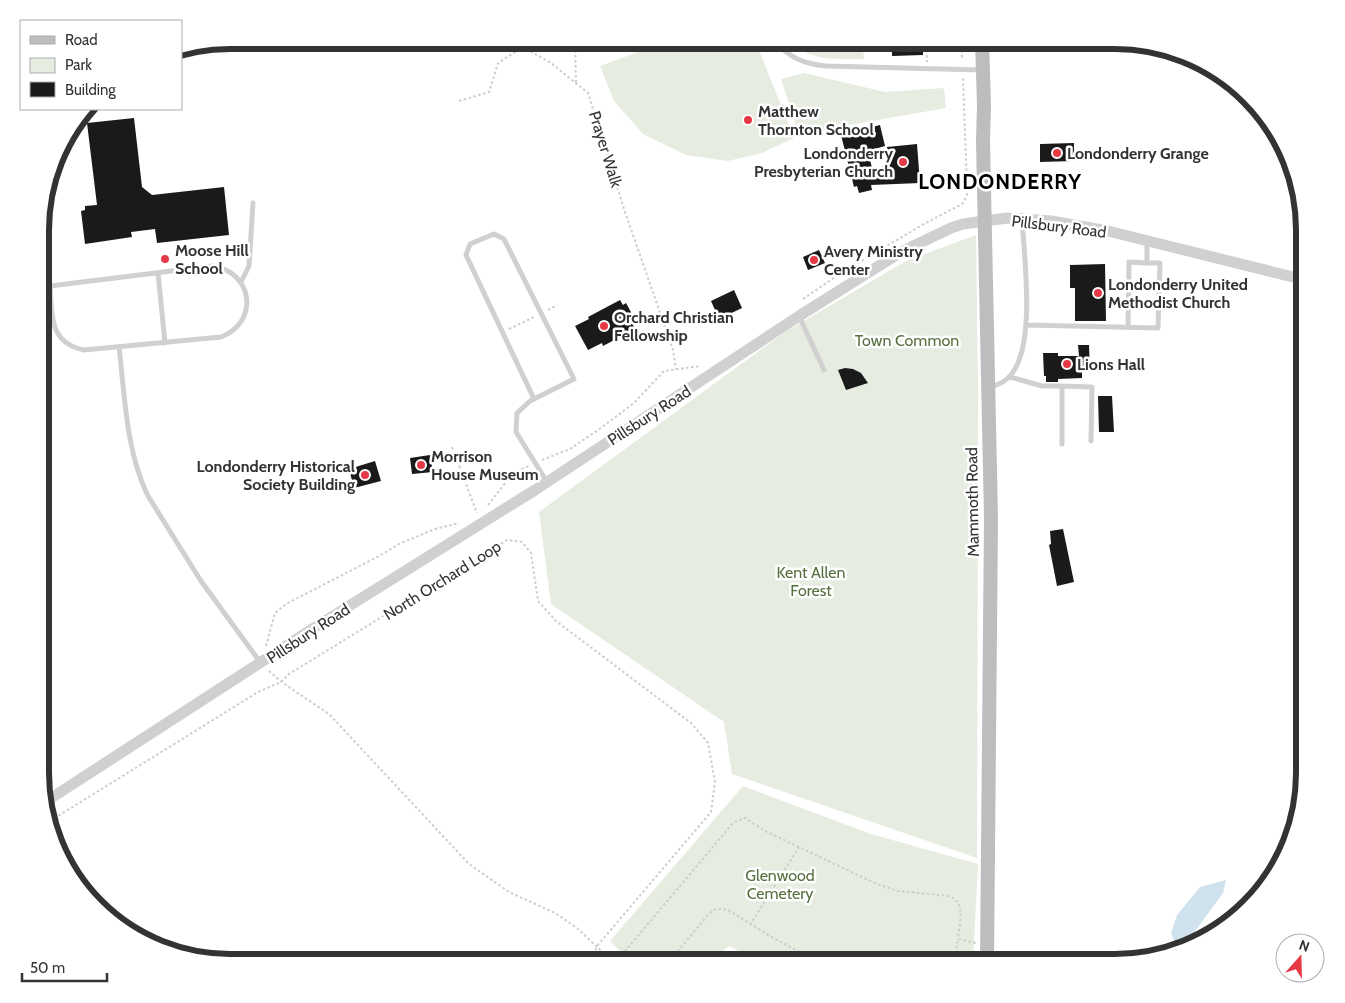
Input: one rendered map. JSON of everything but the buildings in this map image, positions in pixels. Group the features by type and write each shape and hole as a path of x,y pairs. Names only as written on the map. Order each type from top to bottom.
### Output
{"main road":[{"name":"Mammoth Road","path":"982,49 991,527 988,954"}],"street":[{"name":"Pillsbury Road","path":"50,799 260,663 481,515 547,482 799,316 901,252 928,238 963,224 985,220 1022,218 1051,221 1147,241 1296,278"}],"lane":[{"path":"783,49 799,60 811,64 983,70"},
{"path":"241,282 249,266 253,203"},
{"path":"988,388 1010,377 1017,365 1025,341 1027,325 1022,218"},
{"path":"534,399 466,255 470,244 494,234 504,239 574,379 534,399 517,413 516,432 547,482"},
{"path":"1147,241 1147,263"},
{"path":"1027,325 1128,328 1158,328 1160,263 1129,262 1128,328"},
{"path":"49,278 54,325 59,336 73,347 84,350 215,338 232,331 241,322 246,311 247,298 241,282 233,274 218,267 50,286"},
{"path":"158,273 165,343"},
{"path":"799,316 824,370"},
{"path":"119,348 131,440 142,482 148,496 201,581 260,663"},
{"path":"1010,377 1042,386 1092,387 1091,441"},
{"path":"1062,386 1062,444"}],"path":[{"name":"Prayer Walk","path":"459,101 489,92 498,63 520,49"},
{"name":"Prayer Walk","path":"526,49 550,63 588,93 624,209 673,350 676,369"},
{"path":"575,49 576,83"},
{"path":"926,49 927,69"},
{"path":"800,302 838,275 922,225 962,204 966,196 966,187 961,49"},
{"path":"546,311 557,305"},
{"path":"503,333 535,316"},
{"path":"487,506 514,472 570,449 634,403 664,371 698,367 705,364"},
{"path":"452,447 481,515 471,516"},
{"path":"464,520 458,524 435,528 399,544 286,604 275,613 260,663 280,682 309,699 330,715 469,864 509,892 555,913 577,928 606,954"},
{"name":"North Orchard Loop","path":"55,818 258,692 280,682 289,674 507,540 522,542 531,553 538,601 556,621 691,723 708,743 715,782 711,812 598,946"},
{"path":"622,954 733,823 745,818 765,831 877,884 898,891 956,898 960,903 961,910 956,954"},
{"path":"750,925 799,847"},
{"path":"676,954 713,909 719,908 728,910 750,925 805,954"},
{"path":"958,939 988,945"},
{"path":"595,954 598,946"}],"green space":[{"path":"646,49 759,49 794,138 762,153 728,161 686,155 643,134 614,101 600,66"},
{"path":"801,49 863,49 864,59 824,58"},
{"path":"804,73 885,92 944,88 946,108 799,134 781,79"},
{"name":"Kent Allen Forest","path":"976,235 978,401 977,858 732,774 724,722 551,604 539,512 785,332 906,261"},
{"name":"Glenwood Cemetery","path":"743,786 871,834 978,864 973,954 745,954 729,946 719,954 623,954 610,941"}],"water":[{"path":"1226,880 1223,893 1190,938 1176,944 1171,933 1177,915 1200,887"}],"place":[{"name":"Matthew Thornton School","path":"748,120"},
{"name":"Londonderry Grange","path":"1057,153"},
{"name":"Londonderry Presbyterian Church","path":"903,162"},
{"name":"Moose Hill School","path":"165,259"},
{"name":"Avery Ministry Center","path":"814,260"},
{"name":"Londonderry United Methodist Church","path":"1098,293"},
{"name":"Orchard Christian Fellowship","path":"604,326"},
{"name":"Lions Hall","path":"1067,364"},
{"name":"Morrison House Museum","path":"421,465"},
{"name":"Londonderry Historical Society Building","path":"365,475"}],"district":[{"name":"LONDONDERRY","path":"1000,182"}],"park label":[{"name":"Town Common","path":"907,340"}]}
